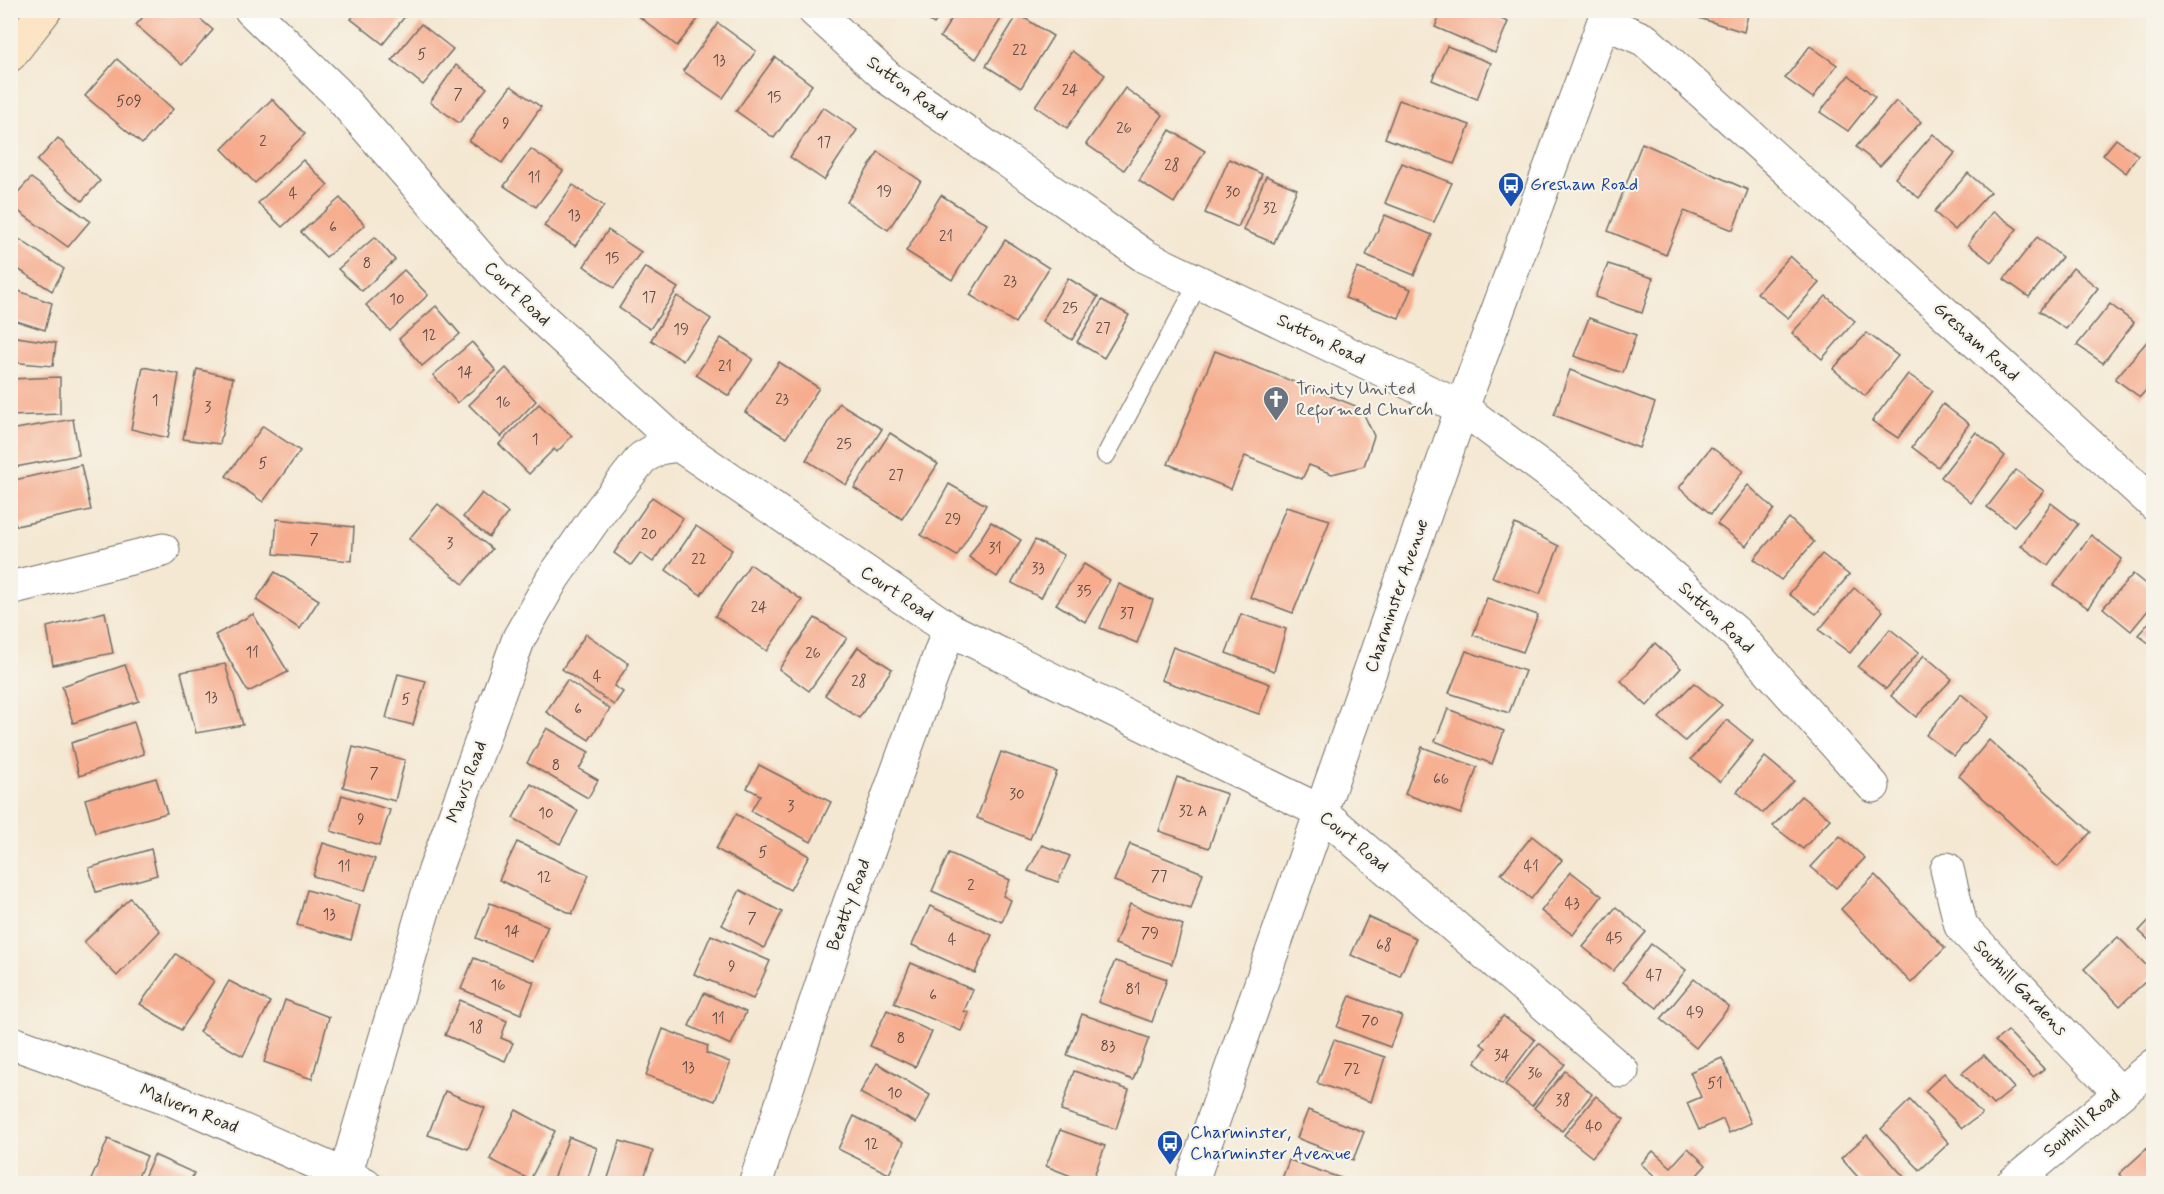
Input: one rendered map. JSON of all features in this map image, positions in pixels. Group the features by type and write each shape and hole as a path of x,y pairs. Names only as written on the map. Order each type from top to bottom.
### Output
{"main road":[{"path":"10,55 45,10"}],"street":[{"name":"Court Road","path":"251,10 336,92 496,276 679,445 949,629 1320,811 1622,1071"},
{"name":"Sutton Road","path":"814,10 888,78 1146,256 1462,408 1567,486 1736,633 1873,786"},
{"name":"Charminster Avenue","path":"1191,1184 1462,408 1606,16"},
{"name":"Gresham Road","path":"1606,16 1645,40 2154,504"},
{"name":"Mavis Road","path":"355,1180 435,870 519,638 553,578 600,511 642,458 659,448 679,445"},
{"path":"10,588 164,550"},
{"name":"Beatty Road","path":"755,1184 840,927 949,629"},
{"name":"Southill Gardens","path":"1947,869 1961,926 2120,1093"},
{"name":"Malvern Road","path":"10,1042 171,1099 355,1180"},
{"name":"Southill Road","path":"2012,1184 2154,1065"}],"lane":[{"path":"1106,455 1199,282"}],"building":[{"path":"149,10 190,10 213,30 182,65 136,25"},
{"path":"358,10 410,10 383,44 351,19"},
{"path":"639,10 705,10 677,46 636,14"},
{"path":"912,10 944,10 934,24"},
{"path":"957,10 998,10 1004,14 976,59 940,37"},
{"path":"1442,10 1479,10 1508,22 1495,53 1435,27"},
{"path":"1702,10 1749,10 1744,32 1699,18"},
{"path":"1018,14 1053,36 1021,88 986,66"},
{"path":"718,23 756,51 723,98 683,71"},
{"path":"421,24 453,49 423,85 392,60"},
{"path":"1447,46 1491,63 1477,99 1432,80"},
{"path":"1810,46 1837,65 1813,98 1785,78"},
{"path":"1072,51 1105,75 1067,128 1035,106"},
{"path":"775,57 812,85 774,138 736,111"},
{"path":"117,59 173,109 142,144 85,96"},
{"path":"456,65 487,88 459,123 430,102"},
{"path":"1849,75 1875,97 1848,131 1820,112"},
{"path":"511,86 541,107 502,163 469,141"},
{"path":"1125,88 1163,115 1124,170 1086,144"},
{"path":"272,99 305,134 255,183 222,149"},
{"path":"1399,100 1470,125 1454,164 1385,138"},
{"path":"1896,101 1921,122 1880,166 1856,147"},
{"path":"823,107 857,130 824,180 790,157"},
{"path":"1170,130 1205,151 1174,203 1139,181"},
{"path":"1933,134 1955,153 1919,198 1895,178"},
{"path":"58,138 100,181 82,201 37,161"},
{"path":"2116,139 2138,155 2126,173 2103,155"},
{"path":"1642,143 1748,190 1733,230 1684,211 1666,255 1608,231"},
{"path":"531,149 563,171 536,207 504,186"},
{"path":"878,152 921,181 888,230 847,202"},
{"path":"1229,159 1262,174 1238,227 1205,213"},
{"path":"303,160 328,185 282,227 258,203"},
{"path":"1402,163 1452,183 1434,222 1385,203"},
{"path":"1968,173 1990,192 1955,230 1934,212"},
{"path":"1266,176 1297,189 1274,243 1243,230"},
{"path":"31,178 90,221 68,247 10,205 10,201"},
{"path":"573,185 604,206 575,246 544,226"},
{"path":"941,195 987,224 952,280 906,251"},
{"path":"340,198 365,225 326,257 301,232"},
{"path":"1993,211 2017,229 1991,262 1968,244"},
{"path":"1385,215 1432,235 1414,275 1366,255"},
{"path":"608,230 641,252 614,288 584,266"},
{"path":"10,233 64,269 52,291 10,264"},
{"path":"375,237 395,260 362,291 338,269"},
{"path":"2037,237 2062,257 2029,297 2004,279"},
{"path":"1005,240 1049,268 1015,323 970,295"},
{"path":"1790,256 1819,283 1788,318 1757,293"},
{"path":"1608,264 1653,278 1642,313 1595,297"},
{"path":"645,267 678,288 650,329 619,308"},
{"path":"1357,268 1411,289 1399,318 1345,298"},
{"path":"2073,268 2098,288 2066,329 2039,311"},
{"path":"404,270 428,295 390,331 366,305"},
{"path":"1068,278 1098,297 1072,340 1042,321"},
{"path":"10,288 52,303 45,330 10,319"},
{"path":"677,296 711,319 683,361 651,340"},
{"path":"1826,296 1855,321 1822,359 1792,333"},
{"path":"1102,300 1129,315 1104,358 1077,342"},
{"path":"2110,304 2134,323 2103,363 2077,345"},
{"path":"436,306 460,334 422,366 399,339"},
{"path":"1589,318 1636,335 1623,373 1574,356"},
{"path":"1867,333 1898,356 1865,396 1833,369"},
{"path":"10,336 56,343 53,366 10,362"},
{"path":"721,338 753,359 729,396 696,375"},
{"path":"2150,338 2154,341 2154,381 2140,397 2115,379"},
{"path":"472,342 496,371 457,403 433,375"},
{"name":"Trinity United Reformed Church","path":"1215,351 1361,408 1374,436 1364,466 1332,474 1309,465 1302,479 1245,456 1231,489 1168,464"},
{"path":"779,362 819,388 786,438 745,412"},
{"path":"143,367 179,374 168,438 131,429"},
{"path":"506,368 536,401 501,437 469,405"},
{"path":"197,369 233,378 220,444 183,439"},
{"path":"1570,370 1655,403 1639,448 1554,415"},
{"path":"1908,374 1933,391 1898,438 1872,421"},
{"path":"60,377 60,414 10,416 10,379"},
{"path":"839,403 882,429 846,485 806,460"},
{"path":"539,404 572,436 557,452 554,449 529,474 499,444"},
{"path":"1943,404 1969,424 1938,467 1912,447"},
{"path":"73,419 79,455 10,468 10,430"},
{"path":"263,426 300,451 263,502 226,476"},
{"path":"1976,432 2005,456 1971,503 1941,477"},
{"path":"890,433 938,464 902,519 854,488"},
{"path":"1711,447 1743,471 1711,514 1679,488"},
{"path":"81,465 91,510 16,526 10,503 10,481"},
{"path":"2016,470 2044,491 2014,526 1987,507"},
{"path":"949,484 986,505 957,556 921,535"},
{"path":"1748,485 1774,509 1746,546 1717,524"},
{"path":"482,493 508,513 489,537 463,517"},
{"path":"652,497 683,518 653,562 640,553 631,565 614,553"},
{"path":"2051,503 2078,524 2048,565 2021,546"},
{"path":"438,504 492,549 463,584 409,539"},
{"path":"1286,507 1330,520 1293,613 1250,597"},
{"path":"1789,518 1814,542 1781,580 1754,559"},
{"path":"277,519 354,527 352,561 274,554"},
{"path":"991,522 1021,540 997,577 969,557"},
{"path":"1515,524 1559,546 1540,594 1492,577"},
{"path":"696,526 732,550 701,595 666,570"},
{"path":"2091,535 2122,559 2088,608 2054,585"},
{"path":"1035,540 1064,555 1041,598 1012,583"},
{"path":"1822,554 1849,575 1816,614 1789,594"},
{"path":"750,564 802,600 767,651 715,616"},
{"path":"1084,564 1110,580 1085,622 1056,604"},
{"path":"275,572 319,600 300,629 256,600"},
{"path":"2133,574 2154,591 2154,603 2131,631 2103,608"},
{"path":"1119,584 1153,600 1137,643 1100,628"},
{"path":"1854,588 1883,611 1850,653 1819,630"},
{"path":"1487,598 1538,615 1523,652 1473,635"},
{"path":"105,612 113,653 53,665 47,627"},
{"path":"253,614 288,672 248,692 215,635"},
{"path":"1241,614 1286,629 1274,671 1226,653"},
{"path":"2154,617 2154,647 2138,635"},
{"path":"815,618 847,638 809,691 779,669"},
{"path":"1890,629 1919,652 1886,689 1858,667"},
{"path":"586,634 629,664 614,686 623,692 614,705 562,669"},
{"path":"1655,643 1681,668 1647,706 1621,681"},
{"path":"858,647 892,669 859,718 825,695"},
{"path":"1173,647 1270,684 1259,714 1161,680"},
{"path":"1466,651 1525,671 1509,713 1449,693"},
{"path":"1924,655 1952,679 1916,717 1891,696"},
{"path":"225,664 243,725 196,733 181,672"},
{"path":"125,665 139,701 73,723 62,686"},
{"path":"398,674 426,681 413,725 386,718"},
{"path":"567,680 610,709 589,740 546,712"},
{"path":"1694,683 1722,705 1685,741 1659,718"},
{"path":"1961,694 1989,717 1954,756 1926,735"},
{"path":"1448,709 1504,731 1492,764 1435,741"},
{"path":"1727,720 1753,741 1720,782 1691,759"},
{"path":"134,722 144,754 79,776 71,743"},
{"path":"547,728 589,752 579,769 598,780 588,798 527,763"},
{"path":"1989,740 2091,832 2058,867 1959,776"},
{"path":"353,747 405,760 395,801 343,787"},
{"path":"1422,747 1477,767 1461,814 1405,794"},
{"path":"1001,752 1057,772 1030,839 977,818"},
{"path":"1765,757 1794,781 1763,813 1737,792"},
{"path":"759,765 831,802 811,842 751,811 760,795 747,788"},
{"path":"1177,777 1227,794 1209,848 1159,831"},
{"path":"156,778 167,813 95,833 85,799"},
{"path":"531,784 578,811 560,844 513,818"},
{"path":"342,795 390,810 379,846 331,831"},
{"path":"1801,796 1830,819 1803,849 1773,826"},
{"path":"736,814 809,856 790,890 716,849"},
{"path":"1532,836 1562,860 1531,899 1501,874"},
{"path":"1840,836 1865,858 1836,888 1811,867"},
{"path":"517,842 589,875 572,914 499,880"},
{"path":"323,843 375,859 365,891 313,876"},
{"path":"1130,844 1203,873 1191,909 1114,881"},
{"path":"1042,845 1070,856 1058,882 1028,871"},
{"path":"151,849 157,875 96,892 89,868"},
{"path":"949,853 1010,880 1003,896 1011,900 1002,922 932,891"},
{"path":"1571,872 1602,896 1573,935 1541,911"},
{"path":"1875,875 1945,948 1911,983 1841,909"},
{"path":"307,890 360,905 351,940 297,925"},
{"path":"740,890 782,912 764,948 722,925"},
{"path":"130,898 160,931 117,976 84,942"},
{"path":"490,903 548,926 533,961 476,938"},
{"path":"1130,904 1183,925 1172,964 1115,944"},
{"path":"930,906 992,935 975,973 912,945"},
{"path":"1616,907 1646,932 1613,971 1583,947"},
{"path":"2154,915 2154,945 2139,931"},
{"path":"1368,917 1416,938 1400,976 1351,955"},
{"path":"711,935 770,961 753,999 694,974"},
{"path":"2118,937 2154,973 2120,1006 2084,969"},
{"path":"1651,944 1686,970 1657,1008 1623,982"},
{"path":"176,954 214,981 181,1030 140,1004"},
{"path":"474,958 534,982 521,1014 461,989"},
{"path":"1115,961 1167,979 1152,1022 1098,1002"},
{"path":"911,963 973,990 964,1011 969,1013 961,1031 894,1003"},
{"path":"1694,979 1729,1007 1696,1048 1661,1019"},
{"path":"229,981 270,1002 243,1056 199,1032"},
{"path":"704,993 746,1012 731,1045 689,1026"},
{"path":"1350,996 1402,1016 1390,1047 1337,1027"},
{"path":"285,1000 329,1017 312,1079 264,1062"},
{"path":"460,1000 507,1021 501,1038 513,1043 505,1061 445,1035"},
{"path":"887,1010 932,1032 915,1067 870,1046"},
{"path":"1082,1014 1149,1038 1133,1080 1067,1055"},
{"path":"1503,1016 1535,1040 1502,1084 1475,1063 1486,1048 1481,1044"},
{"path":"663,1029 708,1046 706,1053 730,1062 715,1101 646,1075"},
{"path":"2008,1031 2044,1069 2033,1077 1995,1041"},
{"path":"1334,1040 1385,1057 1371,1102 1317,1083"},
{"path":"1539,1043 1565,1064 1532,1106 1505,1085"},
{"path":"1984,1055 2014,1088 1993,1105 1962,1073"},
{"path":"1722,1058 1751,1123 1729,1133 1723,1119 1699,1130 1687,1103 1701,1097 1690,1072"},
{"path":"877,1063 930,1095 916,1123 860,1093"},
{"path":"1074,1071 1129,1090 1116,1129 1061,1111"},
{"path":"1565,1071 1592,1094 1562,1131 1534,1108"},
{"path":"1944,1073 1982,1114 1962,1128 1925,1091"},
{"path":"445,1091 485,1108 468,1149 428,1135"},
{"path":"1596,1096 1624,1119 1592,1157 1564,1135"},
{"path":"1910,1100 1949,1143 1920,1170 1881,1129"},
{"path":"516,1110 555,1131 530,1180 490,1159"},
{"path":"1308,1110 1364,1132 1353,1160 1297,1138"},
{"path":"854,1116 904,1142 889,1174 838,1149"},
{"path":"1060,1130 1105,1146 1091,1184 1046,1166"},
{"path":"1867,1135 1905,1178 1899,1184 1864,1184 1841,1158"},
{"path":"569,1137 597,1148 586,1184 551,1184"},
{"path":"108,1139 147,1156 135,1184 100,1184 91,1180"},
{"path":"620,1141 653,1151 642,1184 606,1184"},
{"path":"2154,1142 2154,1184 2128,1184 2119,1174"},
{"path":"1688,1148 1706,1165 1689,1184 1650,1184 1656,1177 1641,1164 1653,1151 1671,1167"},
{"path":"154,1155 194,1173 189,1184 141,1184"},
{"path":"1289,1160 1346,1180 1344,1184 1280,1184"}],"place":[{"name":"Gresham Road","path":"1511,208"},
{"name":"Trinity United Reformed Church","path":"1276,422"},
{"name":"Charminster, Charminster Avenue","path":"1170,1166"}]}
